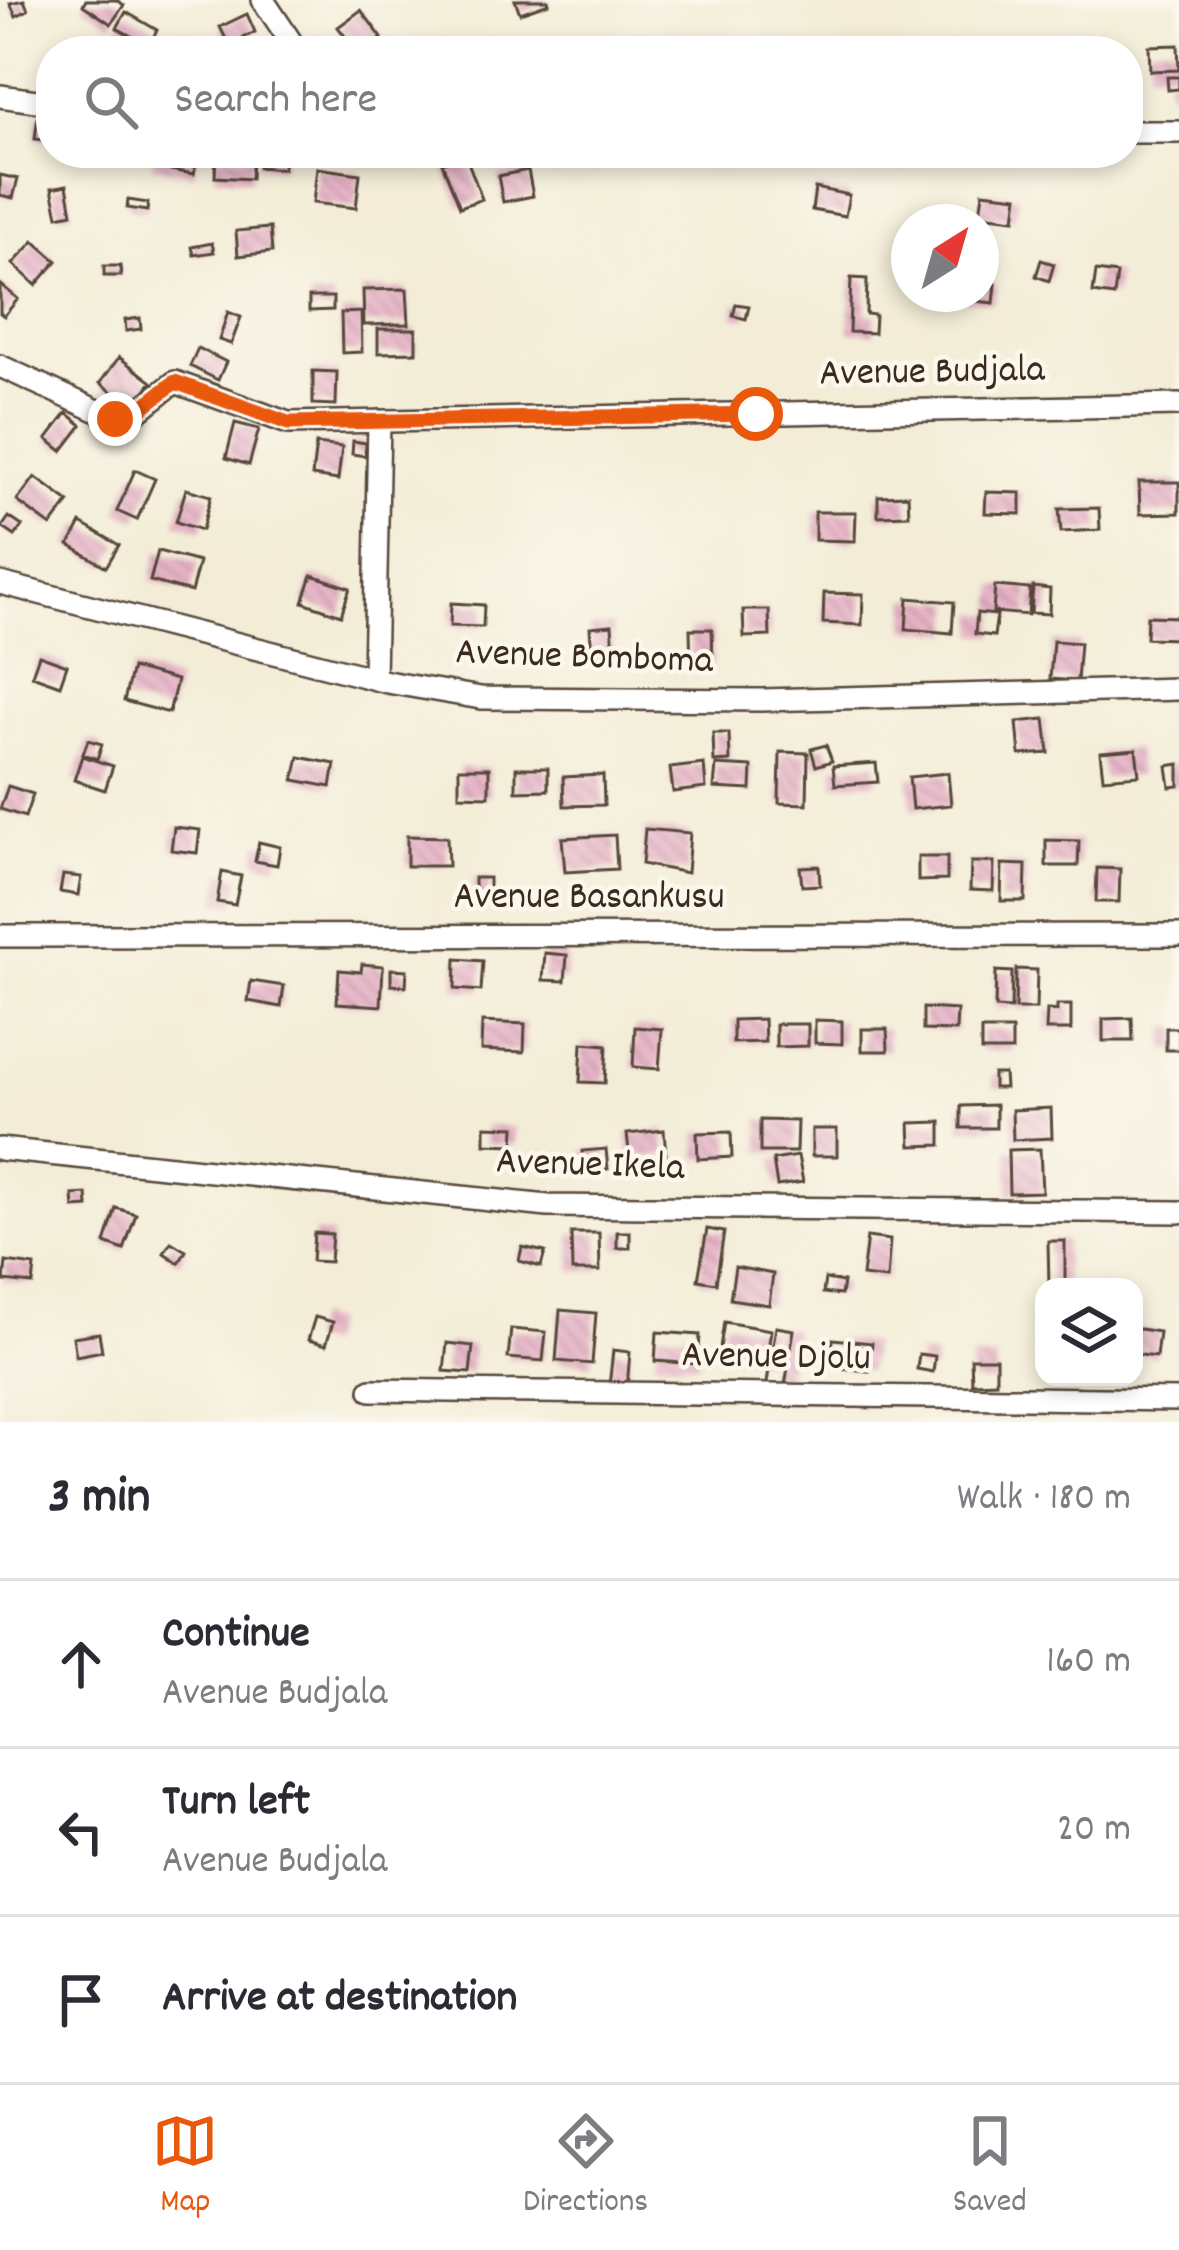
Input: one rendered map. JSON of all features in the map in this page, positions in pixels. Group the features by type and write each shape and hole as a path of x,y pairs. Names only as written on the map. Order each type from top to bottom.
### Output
{"street":[{"path":"263,0 287,36"},
{"path":"0,95 36,101"},
{"path":"1143,133 1179,132"},
{"name":"Avenue Budjala","path":"0,366 115,419 129,418 164,388 185,382 288,423 1179,405"},
{"path":"374,678 379,422"},
{"name":"Avenue Bomboma","path":"0,583 374,678 481,698 761,700 1179,689"},
{"name":"Avenue Basankusu","path":"0,936 1179,935"},
{"name":"Avenue Ikela","path":"0,1150 548,1206 1179,1212"},
{"name":"Avenue Djolu","path":"371,1390 1179,1400"}],"building":[{"path":"24,0 28,10 16,16 10,3"},
{"path":"86,0 116,0 124,5 111,24 83,5"},
{"path":"515,0 548,0 549,3 520,13"},
{"path":"361,10 380,36 345,36 338,27"},
{"path":"126,12 157,30 154,36 131,36 117,28"},
{"path":"247,14 255,32 224,36 220,27"},
{"path":"1178,45 1179,70 1150,71 1149,46"},
{"path":"1167,77 1179,77 1179,89 1168,90"},
{"path":"158,168 195,168 194,174"},
{"path":"215,168 252,168 251,179 215,177"},
{"path":"317,168 360,174 356,208 313,203"},
{"path":"444,168 470,168 482,199 460,207"},
{"path":"528,170 533,196 503,202 498,176"},
{"path":"0,175 18,179 13,198 0,195"},
{"path":"67,185 72,213 58,216 52,188"},
{"path":"815,188 849,195 845,216 812,210"},
{"path":"983,192 1018,196 1015,219 999,217 999,204 981,204"},
{"path":"128,200 148,203 147,211 127,208"},
{"path":"270,228 272,252 238,256 236,231"},
{"path":"34,241 57,261 36,285 13,264"},
{"path":"212,243 214,252 194,255 192,247"},
{"path":"1041,260 1054,264 1049,281 1036,276"},
{"path":"104,266 120,266 121,276 104,276"},
{"path":"1096,271 1117,274 1114,296 1093,293"},
{"path":"851,278 867,279 866,314 875,315 874,333 849,332"},
{"path":"0,284 18,299 4,316 0,313"},
{"path":"407,289 409,324 364,325 363,290"},
{"path":"309,297 333,297 333,310 309,311"},
{"path":"736,304 749,306 746,319 733,316"},
{"path":"228,312 241,317 231,344 219,340"},
{"path":"361,312 362,352 342,353 341,313"},
{"path":"140,318 141,329 126,331 125,320"},
{"path":"378,329 416,329 416,352 378,353"},
{"path":"198,348 226,362 218,380 190,366"},
{"path":"119,357 152,382 133,407 100,383"},
{"path":"313,371 337,372 336,405 313,404"},
{"path":"67,413 82,425 62,451 47,439"},
{"path":"235,423 259,429 249,465 226,458"},
{"path":"353,441 366,443 365,456 352,454"},
{"path":"316,444 342,447 338,480 312,476"},
{"path":"135,470 155,479 137,520 117,511"},
{"path":"35,477 69,502 51,526 17,501"},
{"path":"1139,482 1179,482 1179,513 1140,514"},
{"path":"186,489 211,496 202,530 176,522"},
{"path":"986,492 1021,493 1021,514 985,513"},
{"path":"908,495 909,515 878,516 878,496"},
{"path":"1099,508 1100,530 1061,532 1059,509"},
{"path":"815,512 856,512 855,541 815,540"},
{"path":"9,517 22,526 15,536 2,527"},
{"path":"81,523 119,545 106,567 69,545"},
{"path":"158,551 199,562 191,592 150,581"},
{"path":"312,575 350,588 341,615 303,602"},
{"path":"995,586 1030,589 1028,615 993,612"},
{"path":"1033,587 1050,589 1049,614 1031,613"},
{"path":"824,593 863,594 862,625 823,623"},
{"path":"908,598 954,602 952,633 906,629"},
{"path":"451,603 484,605 483,627 450,626"},
{"path":"743,610 769,610 770,636 744,637"},
{"path":"977,613 997,615 994,636 975,634"},
{"path":"1147,616 1179,617 1179,639 1146,638"},
{"path":"612,625 614,653 592,655 590,627"},
{"path":"690,629 712,629 713,666 691,667"},
{"path":"1053,641 1080,643 1077,681 1050,679"},
{"path":"39,655 67,665 60,685 32,675"},
{"path":"132,668 177,680 169,713 124,701"},
{"path":"1045,719 1049,753 1020,755 1017,722"},
{"path":"713,733 729,733 730,761 714,762"},
{"path":"88,740 102,744 97,759 83,754"},
{"path":"826,745 832,761 816,766 811,749"},
{"path":"1136,749 1139,775 1103,778 1100,752"},
{"path":"780,752 808,753 807,804 779,803"},
{"path":"82,756 113,766 105,790 74,780"},
{"path":"299,757 335,764 331,787 294,780"},
{"path":"876,763 878,782 835,785 833,766"},
{"path":"704,764 706,788 673,792 670,768"},
{"path":"1179,764 1179,786 1170,787 1167,766"},
{"path":"716,765 752,767 751,790 714,788"},
{"path":"459,768 489,768 489,796 459,795"},
{"path":"516,768 548,768 548,790 516,791"},
{"path":"948,773 951,805 912,809 909,777"},
{"path":"603,775 604,805 564,806 563,777"},
{"path":"8,786 33,794 25,817 0,809"},
{"path":"174,827 200,830 197,853 171,850"},
{"path":"645,829 690,833 687,873 642,864"},
{"path":"615,835 617,869 565,872 562,838"},
{"path":"407,836 447,837 448,866 407,866"},
{"path":"1046,840 1079,841 1078,866 1046,866"},
{"path":"259,842 280,847 277,865 255,861"},
{"path":"918,857 947,857 947,880 918,881"},
{"path":"971,862 994,862 993,891 970,890"},
{"path":"1002,864 1026,865 1025,901 1001,901"},
{"path":"819,866 820,885 802,886 800,867"},
{"path":"1097,868 1120,869 1119,902 1096,902"},
{"path":"222,872 241,876 235,905 217,902"},
{"path":"63,875 81,877 78,895 60,892"},
{"path":"474,878 489,878 489,901 474,901"},
{"path":"545,953 567,955 565,981 543,980"},
{"path":"456,959 483,961 481,991 455,989"},
{"path":"362,964 383,966 381,1006 337,1003 339,970 361,972"},
{"path":"391,969 407,970 406,986 391,985"},
{"path":"1016,969 1037,970 1036,1009 1015,1009"},
{"path":"996,971 1012,972 1011,1009 995,1008"},
{"path":"251,981 284,986 281,1007 248,1001"},
{"path":"1057,1005 1071,1005 1071,1030 1046,1030 1047,1010 1057,1011"},
{"path":"923,1008 957,1010 956,1031 923,1030"},
{"path":"1132,1018 1133,1041 1103,1041 1103,1019"},
{"path":"764,1019 765,1042 733,1043 733,1020"},
{"path":"815,1020 842,1021 842,1044 815,1043"},
{"path":"482,1022 525,1024 524,1052 481,1050"},
{"path":"776,1024 808,1024 808,1046 776,1047"},
{"path":"635,1027 662,1029 659,1069 633,1067"},
{"path":"1166,1028 1179,1028 1179,1050 1166,1050"},
{"path":"862,1029 887,1029 888,1051 862,1051"},
{"path":"981,1030 1012,1030 1012,1051 981,1051"},
{"path":"582,1043 607,1045 605,1083 580,1082"},
{"path":"993,1074 1004,1074 1005,1088 993,1088"},
{"path":"996,1105 996,1128 961,1128 961,1106"},
{"path":"1051,1108 1052,1138 1013,1140 1012,1110"},
{"path":"760,1120 797,1121 796,1152 760,1152"},
{"path":"941,1122 941,1145 911,1146 910,1123"},
{"path":"485,1126 515,1127 514,1145 485,1144"},
{"path":"812,1129 837,1129 837,1156 812,1156"},
{"path":"664,1130 666,1156 630,1159 627,1134"},
{"path":"731,1132 732,1157 698,1159 697,1133"},
{"path":"606,1149 608,1169 584,1171 582,1151"},
{"path":"1040,1149 1042,1192 1009,1193 1008,1150"},
{"path":"798,1156 803,1182 777,1186 773,1160"},
{"path":"87,1194 88,1207 74,1208 73,1195"},
{"path":"116,1208 136,1214 124,1250 105,1243"},
{"path":"707,1229 724,1232 716,1283 698,1280"},
{"path":"617,1232 630,1232 630,1248 617,1248"},
{"path":"314,1233 332,1234 330,1262 312,1261"},
{"path":"571,1233 599,1233 600,1271 572,1271"},
{"path":"867,1237 890,1240 887,1279 862,1276"},
{"path":"1048,1241 1065,1241 1065,1278 1049,1278"},
{"path":"171,1242 186,1251 179,1263 164,1253"},
{"path":"522,1247 545,1252 541,1267 519,1261"},
{"path":"6,1262 35,1266 33,1284 4,1281"},
{"path":"735,1267 773,1274 769,1305 730,1299"},
{"path":"825,1279 843,1282 841,1295 823,1293"},
{"path":"560,1310 596,1313 592,1364 556,1361"},
{"path":"315,1317 333,1322 326,1345 308,1340"},
{"path":"724,1322 771,1330 766,1362 719,1354"},
{"path":"776,1327 794,1330 784,1392 766,1389"},
{"path":"511,1329 546,1332 543,1361 508,1358"},
{"path":"1143,1329 1159,1332 1156,1357 1143,1355"},
{"path":"657,1332 700,1335 698,1364 655,1361"},
{"path":"99,1333 102,1351 76,1356 73,1337"},
{"path":"833,1339 872,1343 869,1371 831,1367"},
{"path":"447,1343 473,1346 470,1373 444,1371"},
{"path":"820,1347 829,1348 827,1364 818,1363"},
{"path":"613,1350 630,1352 627,1388 609,1387"},
{"path":"919,1354 935,1356 933,1372 917,1369"},
{"path":"971,1358 996,1358 996,1382 972,1383"}],"route":[{"path":"115,419 129,418 175,382 288,423 756,414"}]}
